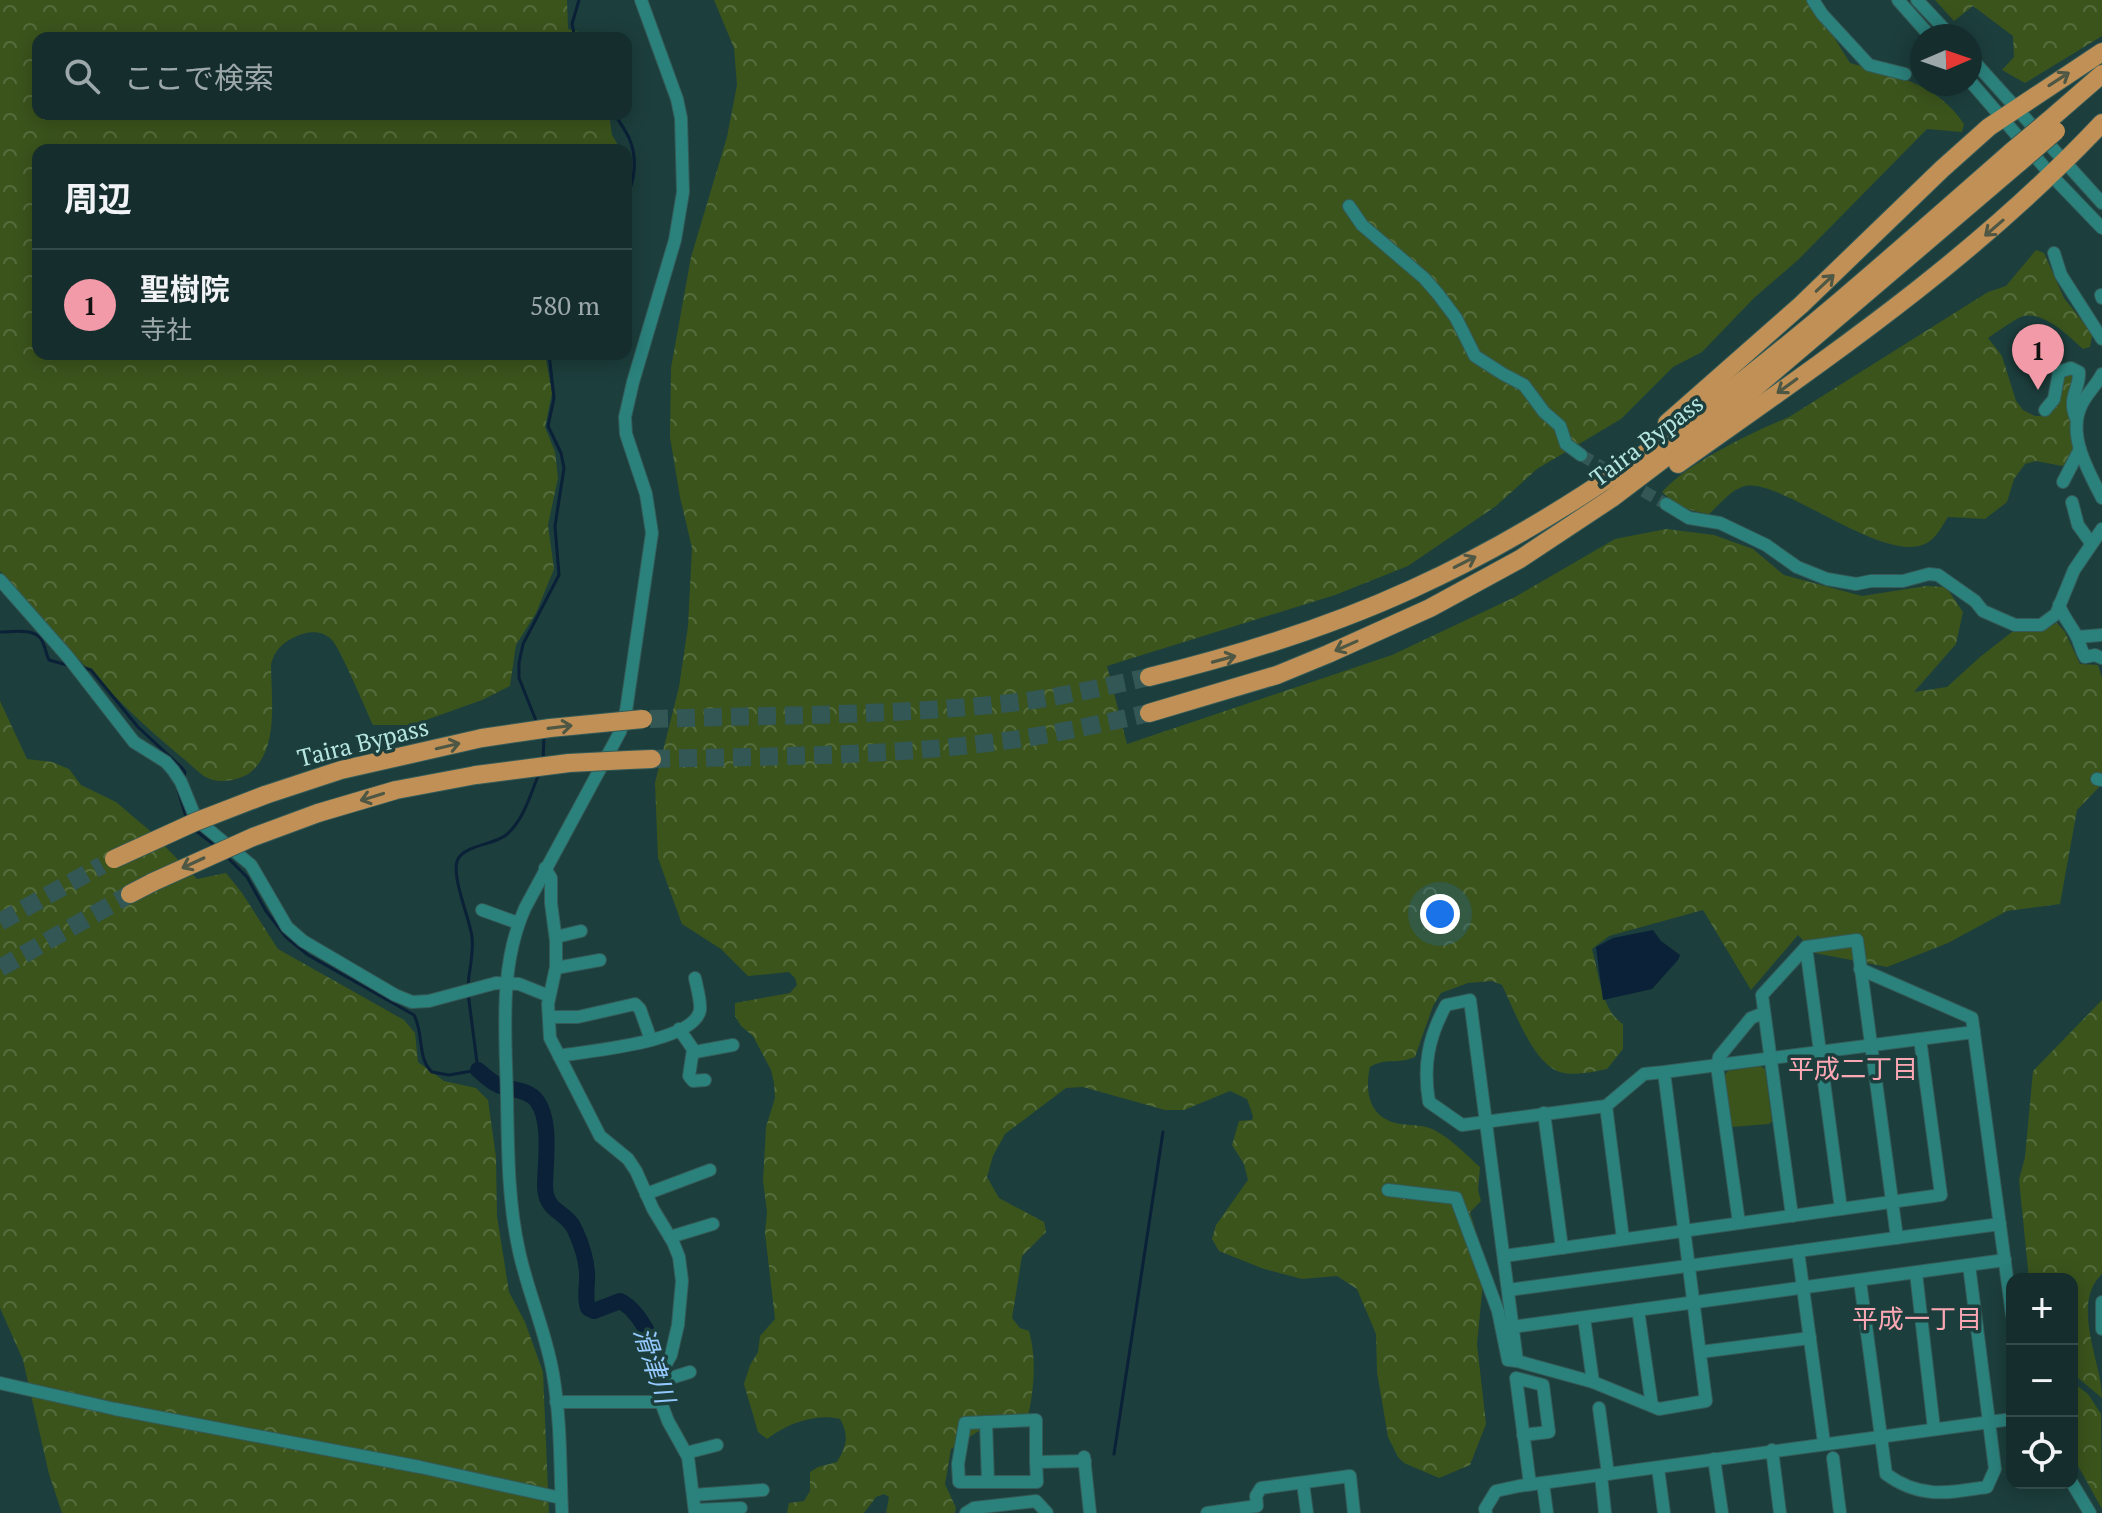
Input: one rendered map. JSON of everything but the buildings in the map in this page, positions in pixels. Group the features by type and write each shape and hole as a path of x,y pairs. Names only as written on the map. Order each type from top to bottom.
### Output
{"highway":[{"path":"1503,543 1623,458 1681,412 1801,305 1942,169 2010,112 2102,52"},
{"name":"Taira Bypass","path":"1149,713 1277,675 1394,625 1520,559 1570,528 1663,461 1790,360 2052,126 2102,74"},
{"name":"Taira Bypass","path":"2052,126 2102,91"},
{"path":"1394,625 1512,570 1578,531 1665,473 1945,271 2052,176 2102,123"},
{"name":"Taira Bypass","path":"1149,677 1227,659 1311,631 1414,589 1503,543 1598,486 1725,394 2016,157"},
{"name":"Taira Bypass","path":"108,862 195,822 341,770 482,738 646,719"},
{"path":"130,894 253,837 318,813 396,790 529,767 652,759"}],"street":[{"path":"562,1513 556,1402 544,1333 529,1292 515,1230 509,1166 506,984 518,923 620,732 626,711 652,533 646,494 626,434 625,417 675,240 683,192 681,118 677,99 641,0"},
{"path":"1813,0 1863,60 1873,67 1905,74"},
{"path":"1898,0 1919,24"},
{"path":"1917,0 1940,24"},
{"path":"1982,74 2052,176 2102,228"},
{"path":"1982,90 2066,161 2102,203"},
{"path":"1349,206 1362,225 1424,278 1438,294 1456,318 1475,356 1524,385 1544,412 1560,426 1566,444 1581,455"},
{"path":"2054,253 2061,275 2102,339"},
{"path":"2045,410 2054,399 2059,372 2066,368 2075,369 2080,376 2072,398 2080,449 2102,498"},
{"path":"2077,420 2080,408 2102,374"},
{"path":"2063,482 2080,449"},
{"path":"2072,502 2078,525 2091,543"},
{"path":"1666,504 1689,518 1720,523 1766,545 1797,567 1827,579 1856,584 1903,581 1935,574 1975,601 1983,611 2015,625 2041,625 2056,614 2074,570 2102,529"},
{"path":"0,580 68,657 134,742 166,762 173,770 196,819 251,865 292,933 395,995 412,1002 429,1001 489,984 527,986 549,996"},
{"path":"2059,605 2085,657 2095,655 2102,658"},
{"path":"2077,637 2102,635"},
{"path":"545,868 551,878 556,937 556,968 549,996 550,1038 600,1136 628,1159 677,1250 682,1272 679,1345 658,1382 660,1402 686,1453 695,1512 741,1508"},
{"path":"482,910 518,923"},
{"path":"556,937 581,931"},
{"path":"1792,1216 1762,995 1806,947 1857,940 1897,1238"},
{"path":"1806,947 1841,1209"},
{"path":"556,968 600,960"},
{"path":"1860,969 1972,1018 2007,1273"},
{"path":"559,1056 617,1049 679,1029 699,1013 695,978"},
{"path":"1517,1361 1484,1123 1470,1000 1446,1005 1425,1064 1424,1076 1429,1102 1462,1125 1484,1123 1544,1113 1606,1106 1644,1074 1974,1032"},
{"path":"549,1017 578,1017 635,1004 640,1009 651,1040"},
{"path":"1739,1223 1717,1066 1719,1057 1751,1018 1764,1013"},
{"path":"679,1029 693,1050 701,1052 733,1045"},
{"path":"1504,1256 1941,1195 1920,1039"},
{"path":"693,1050 689,1076 693,1081 705,1080"},
{"path":"1388,1190 1456,1198 1498,1311 1508,1360 1593,1382 1659,1409 1706,1401 1664,1072"},
{"path":"1606,1106 1623,1239"},
{"path":"1544,1113 1562,1248"},
{"path":"646,1194 710,1170"},
{"path":"670,1237 713,1224"},
{"path":"1508,1290 2000,1224"},
{"path":"1798,1251 1824,1443"},
{"path":"1512,1327 2005,1260"},
{"path":"1860,1281 1886,1474 1904,1487 1942,1494 1987,1487 1995,1469 1969,1265"},
{"path":"1916,1273 1934,1429"},
{"path":"2102,1302 2102,1329"},
{"path":"1638,1310 1652,1406"},
{"path":"1584,1318 1593,1382"},
{"path":"1700,1352 1810,1338"},
{"path":"658,1382 690,1372"},
{"path":"1523,1435 1549,1432 1543,1385 1516,1378 1521,1421 1523,1435 1530,1484"},
{"path":"0,1383 561,1498"},
{"path":"556,1402 660,1402"},
{"path":"1599,1408 1605,1513"},
{"path":"1036,1420 1037,1482 959,1482 958,1464 965,1423 986,1422 1036,1420"},
{"path":"1486,1513 1485,1509 1496,1491 1530,1484 2006,1420"},
{"path":"986,1422 988,1482"},
{"path":"686,1453 717,1445"},
{"path":"1772,1450 1780,1513"},
{"path":"1036,1462 1085,1458 1090,1513"},
{"path":"1833,1458 1840,1513"},
{"path":"1714,1459 1722,1513"},
{"path":"1658,1468 1664,1513"},
{"path":"1207,1513 1258,1510 1256,1496 1261,1488 1350,1476 1354,1513"},
{"path":"1303,1483 1307,1513"},
{"path":"1543,1483 1547,1513"},
{"path":"2076,1489 2090,1513"},
{"path":"693,1495 763,1490"},
{"path":"966,1513 974,1508 1000,1509 1036,1501 1047,1513"}],"green space":[{"path":"0,0 567,0 568,29 579,32 32,32 32,120 610,120 612,135 617,144 32,144 32,360 546,360 552,393 545,427 555,452 558,478 548,525 554,569 536,613 516,645 510,686 482,700 412,725 373,725 331,639 318,633 300,635 280,648 271,664 272,720 267,748 261,760 240,778 213,780 204,776 155,734 108,690 0,571"},
{"path":"714,0 1811,0 1850,63 1910,82 1910,96 1936,96 1964,124 1962,132 1927,129 1702,352 1673,367 1621,419 1537,469 1496,506 1408,566 1335,595 1107,666 1127,744 1392,655 1515,597 1615,539 1666,529 1714,535 1753,549 1784,575 1862,596 1926,586 1946,587 1963,612 1956,644 1914,692 1947,687 2012,632 2043,630 2057,623 2065,632 2080,664 2098,665 2102,678 2102,784 2077,810 2060,904 2007,911 1948,943 1887,967 1815,953 1798,935 1751,990 1703,910 1609,936 1592,949 1605,1000 1623,1024 1623,1049 1607,1069 1569,1074 1548,1065 1531,1045 1502,985 1492,981 1468,983 1441,993 1433,1006 1415,1057 1370,1067 1369,1095 1382,1117 1436,1131 1480,1167 1478,1190 1481,1201 1470,1212 1485,1262 1477,1344 1486,1424 1470,1465 1439,1478 1404,1463 1398,1457 1388,1437 1377,1372 1376,1334 1357,1289 1337,1276 1302,1279 1264,1269 1219,1251 1212,1239 1216,1225 1248,1180 1244,1164 1232,1145 1239,1121 1252,1120 1247,1099 1230,1091 1184,1110 1165,1110 1083,1087 1066,1088 1005,1134 993,1156 987,1177 999,1198 1044,1222 1046,1232 1022,1256 1012,1318 1020,1328 1029,1331 1032,1342 1034,1374 1028,1417 985,1427 951,1449 945,1484 956,1508 955,1513 886,1513 889,1497 884,1494 876,1497 864,1513 787,1513 789,1503 804,1501 810,1491 810,1472 837,1462 845,1446 846,1435 840,1419 820,1417 792,1424 767,1439 758,1432 744,1384 758,1352 760,1336 775,1319 765,1233 767,1212 763,1181 766,1127 775,1098 771,1070 753,1036 735,1016 735,1003 790,993 797,985 789,972 748,976 721,949 682,924 658,858 655,783 679,687 688,626 692,548 670,437 671,368 691,257 727,137 737,85 734,48"},
{"path":"1935,0 2102,0 2102,36 2025,83 2002,70 2014,57 2013,36 1973,6 1954,21"},
{"path":"2036,250 2044,253 2064,298 2090,331 2090,347 2083,349 2055,325 2029,316 2018,318 1988,338 2002,356 2016,401 2023,410 2035,416 2046,416 2054,409 2064,377 2067,373 2075,375 2075,444 2071,461 2062,466 2036,461 2025,464 2014,479 2007,502 1985,519 1948,517 1929,542 1906,547 1882,542 1757,486 1738,489 1709,514 1684,507 1662,492 1704,459 1789,417 1988,292 2006,286"},
{"path":"0,701 27,759 52,762 69,769 81,785 116,802 149,830 197,879 226,873 278,949 404,1020 415,1033 418,1062 444,1081 476,1088 488,1100 496,1157 497,1216 509,1292 525,1322 543,1372 549,1513 62,1513 49,1474 23,1360 0,1308"},
{"path":"2102,1000 2102,1274 2093,1286 2088,1301 2088,1317 2102,1398 2078,1378 2078,1273 2028,1273 2019,1180 2025,1157 2033,1071"},
{"path":"1760,1066 1765,1069 1772,1121 1769,1124 1731,1127 1724,1076 1728,1071"},
{"path":"2078,1386 2088,1394 2101,1414 2102,1509 2078,1466"}],"water":[{"path":"1653,930 1661,941 1680,955 1678,960 1652,989 1603,1000 1596,947 1613,938"}],"waterway":[{"path":"574,32 572,24 579,0"},
{"path":"618,120 631,144"},
{"path":"632,148 632,179"},
{"path":"537,723 519,678 519,663 523,644 559,575 555,526 564,468 561,453 548,426 554,398 550,360"},
{"path":"0,632 33,633 41,639 49,660 67,665"},
{"path":"82,667 91,670 138,727 181,767 185,772 183,780"},
{"path":"543,761 544,737"},
{"path":"468,986 472,937 458,886 458,859 467,851 501,838 512,829 525,808 538,776"},
{"path":"178,790 186,817"},
{"path":"195,830 217,847"},
{"path":"225,855 247,877 266,911 286,937 308,955 414,1015 424,1060 432,1072 449,1075 478,1070 468,993"},
{"name":"滑津川","path":"478,1070 495,1084 533,1097 542,1109 546,1131 546,1196 571,1224 579,1240 586,1267 588,1308 594,1311 620,1301 628,1307 650,1337 660,1361 664,1383"},
{"path":"1114,1454 1163,1132"}],"tunnel":[{"path":"1581,455 1666,504"},
{"path":"650,719 875,713 965,707 1045,698 1149,677"},
{"path":"652,759 945,748 1048,734 1149,713"},
{"path":"0,922 102,865"},
{"path":"0,968 130,894"}],"place":[{"name":"聖樹院","path":"2038,390"}],"district":[{"name":"平成二丁目","path":"1853,1069"},
{"name":"平成一丁目","path":"1917,1319"}]}
